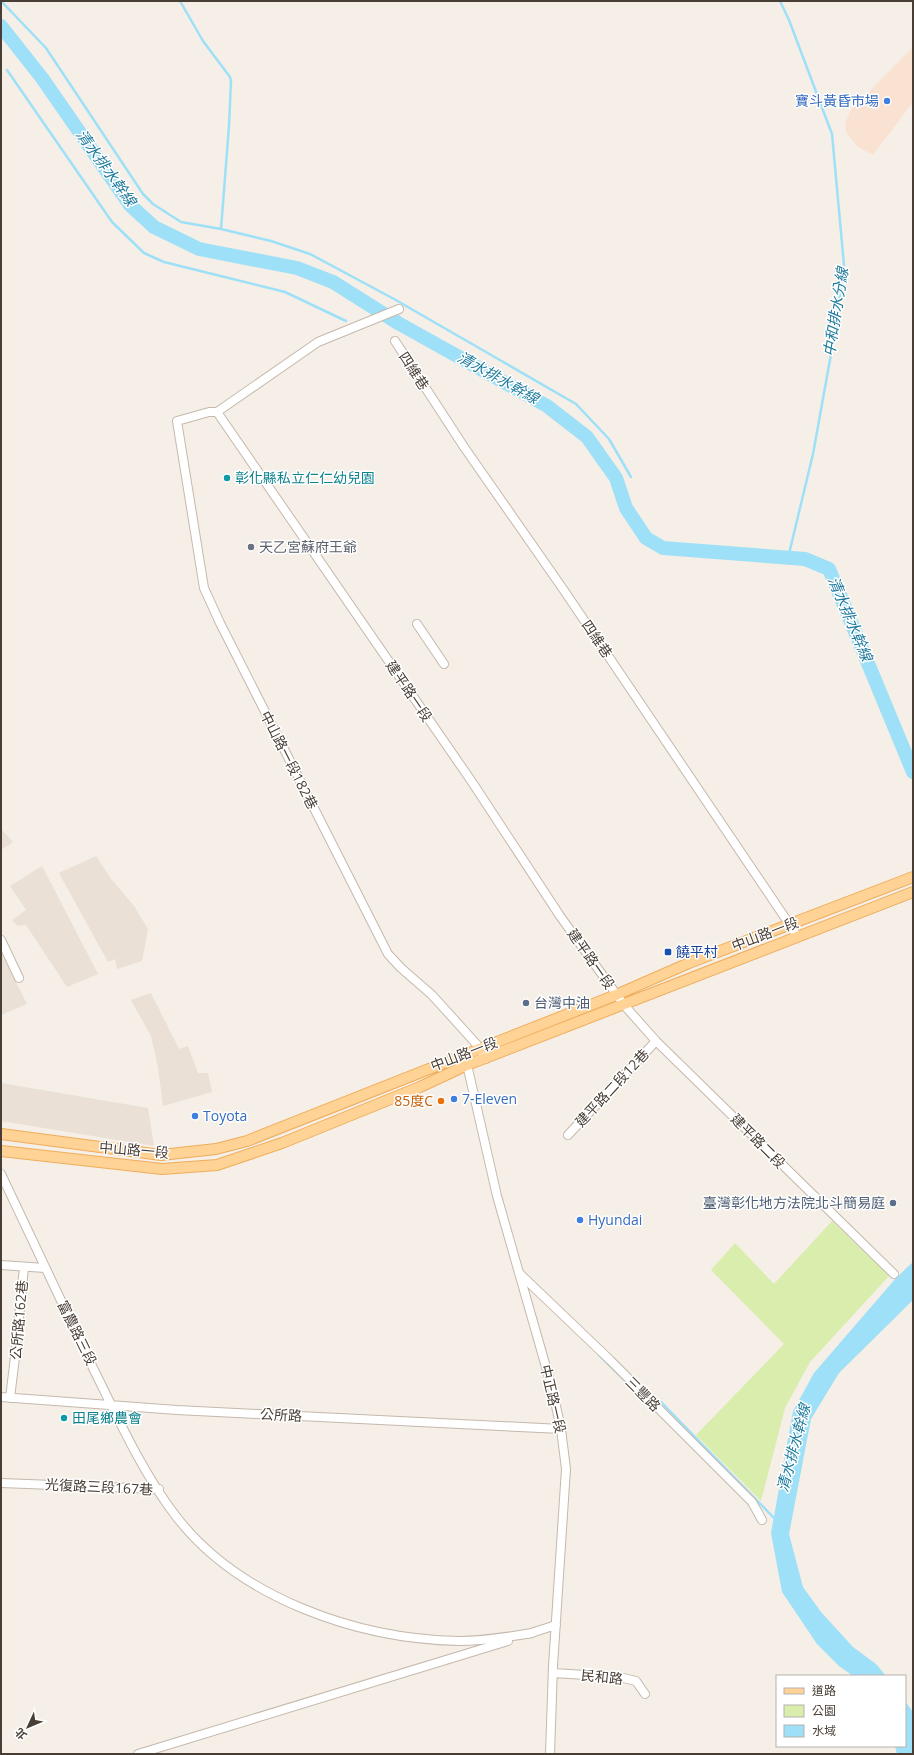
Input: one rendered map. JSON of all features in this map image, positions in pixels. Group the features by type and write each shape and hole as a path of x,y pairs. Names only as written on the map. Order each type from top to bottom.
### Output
{"main road":[{"name":"中山路一段","path":"1,1134 161,1155 216,1149 247,1141 616,995 690,963 913,877"},
{"name":"中山路一段","path":"1,1151 162,1169 217,1165 282,1143 420,1087 467,1065 913,892"}],"street":[{"path":"217,412 318,342 399,309"},
{"name":"四維巷","path":"394,341 464,447 563,589 791,924 798,937"},
{"name":"中山路一段182巷","path":"217,412 209,412 176,421 204,588 220,623 388,954 401,968 432,995 480,1048 486,1058"},
{"name":"建平路一段","path":"217,412 472,782 560,916 624,1005"},
{"path":"417,624 444,664"},
{"path":"1,940 19,978"},
{"name":"建平路二段","path":"624,1005 656,1041 894,1274"},
{"name":"建平路二段12巷","path":"568,1135 656,1041"},
{"name":"中正路一段","path":"464,1054 497,1196 552,1388 561,1429 566,1469 553,1674 550,1754"},
{"name":"富農路三段","path":"1,1174 111,1405 141,1462 158,1489"},
{"path":"1,1265 45,1268"},
{"name":"公所路162巷","path":"5,1398 16,1357 24,1267"},
{"name":"三豐路","path":"519,1273 752,1502 762,1520"},
{"name":"公所路","path":"5,1398 177,1410 561,1429"},
{"name":"光復路三段167巷","path":"1,1482 158,1489 175,1515 205,1547 246,1580 300,1608 355,1627 417,1638 460,1641 532,1633"},
{"path":"138,1754 556,1625"},
{"path":"460,1641 465,1651 462,1655"},
{"name":"民和路","path":"553,1674 619,1677 636,1681 645,1694"}],"shaded area":[{"name":"寶斗黃昏市場","path":"913,47 913,102 873,155 858,147 846,132 845,124 851,110"},
{"path":"1,829 13,842 1,850"},
{"path":"96,856 111,879 134,906 148,929 142,961 117,969 115,959 108,962 59,873"},
{"path":"42,866 98,974 67,987 26,925 18,926 12,920 26,910 10,886"},
{"path":"1,953 27,1004 1,1015"},
{"path":"151,993 179,1049 188,1046 198,1073 208,1073 212,1092 163,1106 158,1067 151,1036 131,1000"},
{"path":"1,1083 148,1108 154,1146 1,1121"}],"green space":[{"path":"832,1221 889,1276 810,1362 785,1408 761,1501 696,1435 784,1344 711,1270 735,1243 774,1284"}],"water":[{"path":"913,1262 913,1300 839,1373 811,1419 789,1534 803,1587 821,1612 853,1647 876,1664 885,1675 852,1675 839,1666 817,1644 782,1592 771,1533 793,1411 814,1373 896,1278"},
{"path":"906,1702 913,1712 913,1754 897,1754 895,1747 906,1747"}],"waterway":[{"path":"1,1 46,48 143,194 153,204 181,222 221,229 271,241 310,254 394,299 576,404 609,439 631,477"},
{"path":"180,1 203,41 230,77 231,81 221,229"},
{"name":"中和排水分線","path":"780,1 789,20 832,134 844,265 835,332 813,454 788,558"},
{"name":"清水排水幹線","path":"1,26 42,78 130,205 154,227 199,249 297,268 333,282 398,323 547,406 587,437 616,478 626,508 646,538 663,548 805,559 829,569 913,772"},
{"path":"7,70 112,222 144,253 164,262 285,292 346,321"},
{"path":"599,1355 640,1395 643,1396"},
{"path":"655,1400 661,1402 775,1519"}],"place":[{"name":"寶斗黃昏市場","path":"887,101"},
{"name":"彰化縣私立仁仁幼兒園","path":"227,478"},
{"name":"天乙宮蘇府王爺","path":"251,547"},
{"name":"饒平村","path":"668,952"},
{"name":"台灣中油","path":"526,1003"},
{"name":"7-Eleven","path":"454,1099"},
{"name":"85度C","path":"441,1101"},
{"name":"Toyota","path":"195,1116"},
{"name":"臺灣彰化地方法院北斗簡易庭","path":"893,1203"},
{"name":"Hyundai","path":"580,1220"},
{"name":"田尾鄉農會","path":"64,1418"}]}
